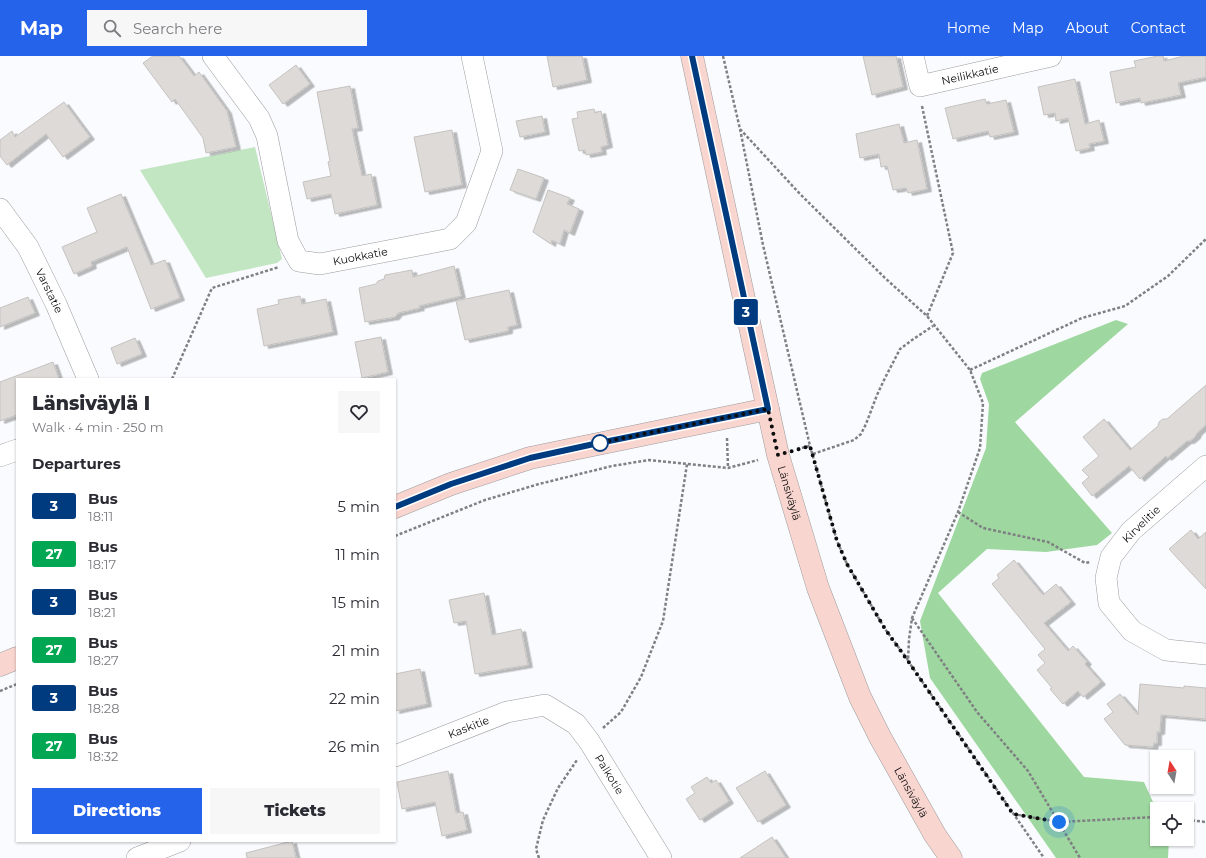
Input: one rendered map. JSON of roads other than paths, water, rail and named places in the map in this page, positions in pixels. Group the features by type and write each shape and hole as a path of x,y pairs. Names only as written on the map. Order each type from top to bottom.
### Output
{"main road":[{"name":"Länsiväylä","path":"692,56 778,455 818,588 860,697 880,738 935,835 951,858"},
{"path":"396,507 451,484 530,458 768,409"},
{"path":"0,665 16,658"}],"street":[{"name":"Kuokkatie","path":"213,56 259,118 267,136 288,241 299,261 320,264 450,239 466,223 492,151 472,56"},
{"name":"Neilikkatie","path":"914,56 920,86 1051,56"},
{"name":"Varstatie","path":"0,209 28,247 56,304 88,378"},
{"path":"0,456 16,450"},
{"name":"Kirvelitie","path":"1206,466 1131,531 1111,557 1106,578 1109,603 1132,631 1166,650 1206,654"},
{"name":"Palkotie","path":"544,704 576,724 589,741 661,858"},
{"name":"Kaskitie","path":"396,756 507,712 544,704"},
{"path":"137,858 177,842"}]}
